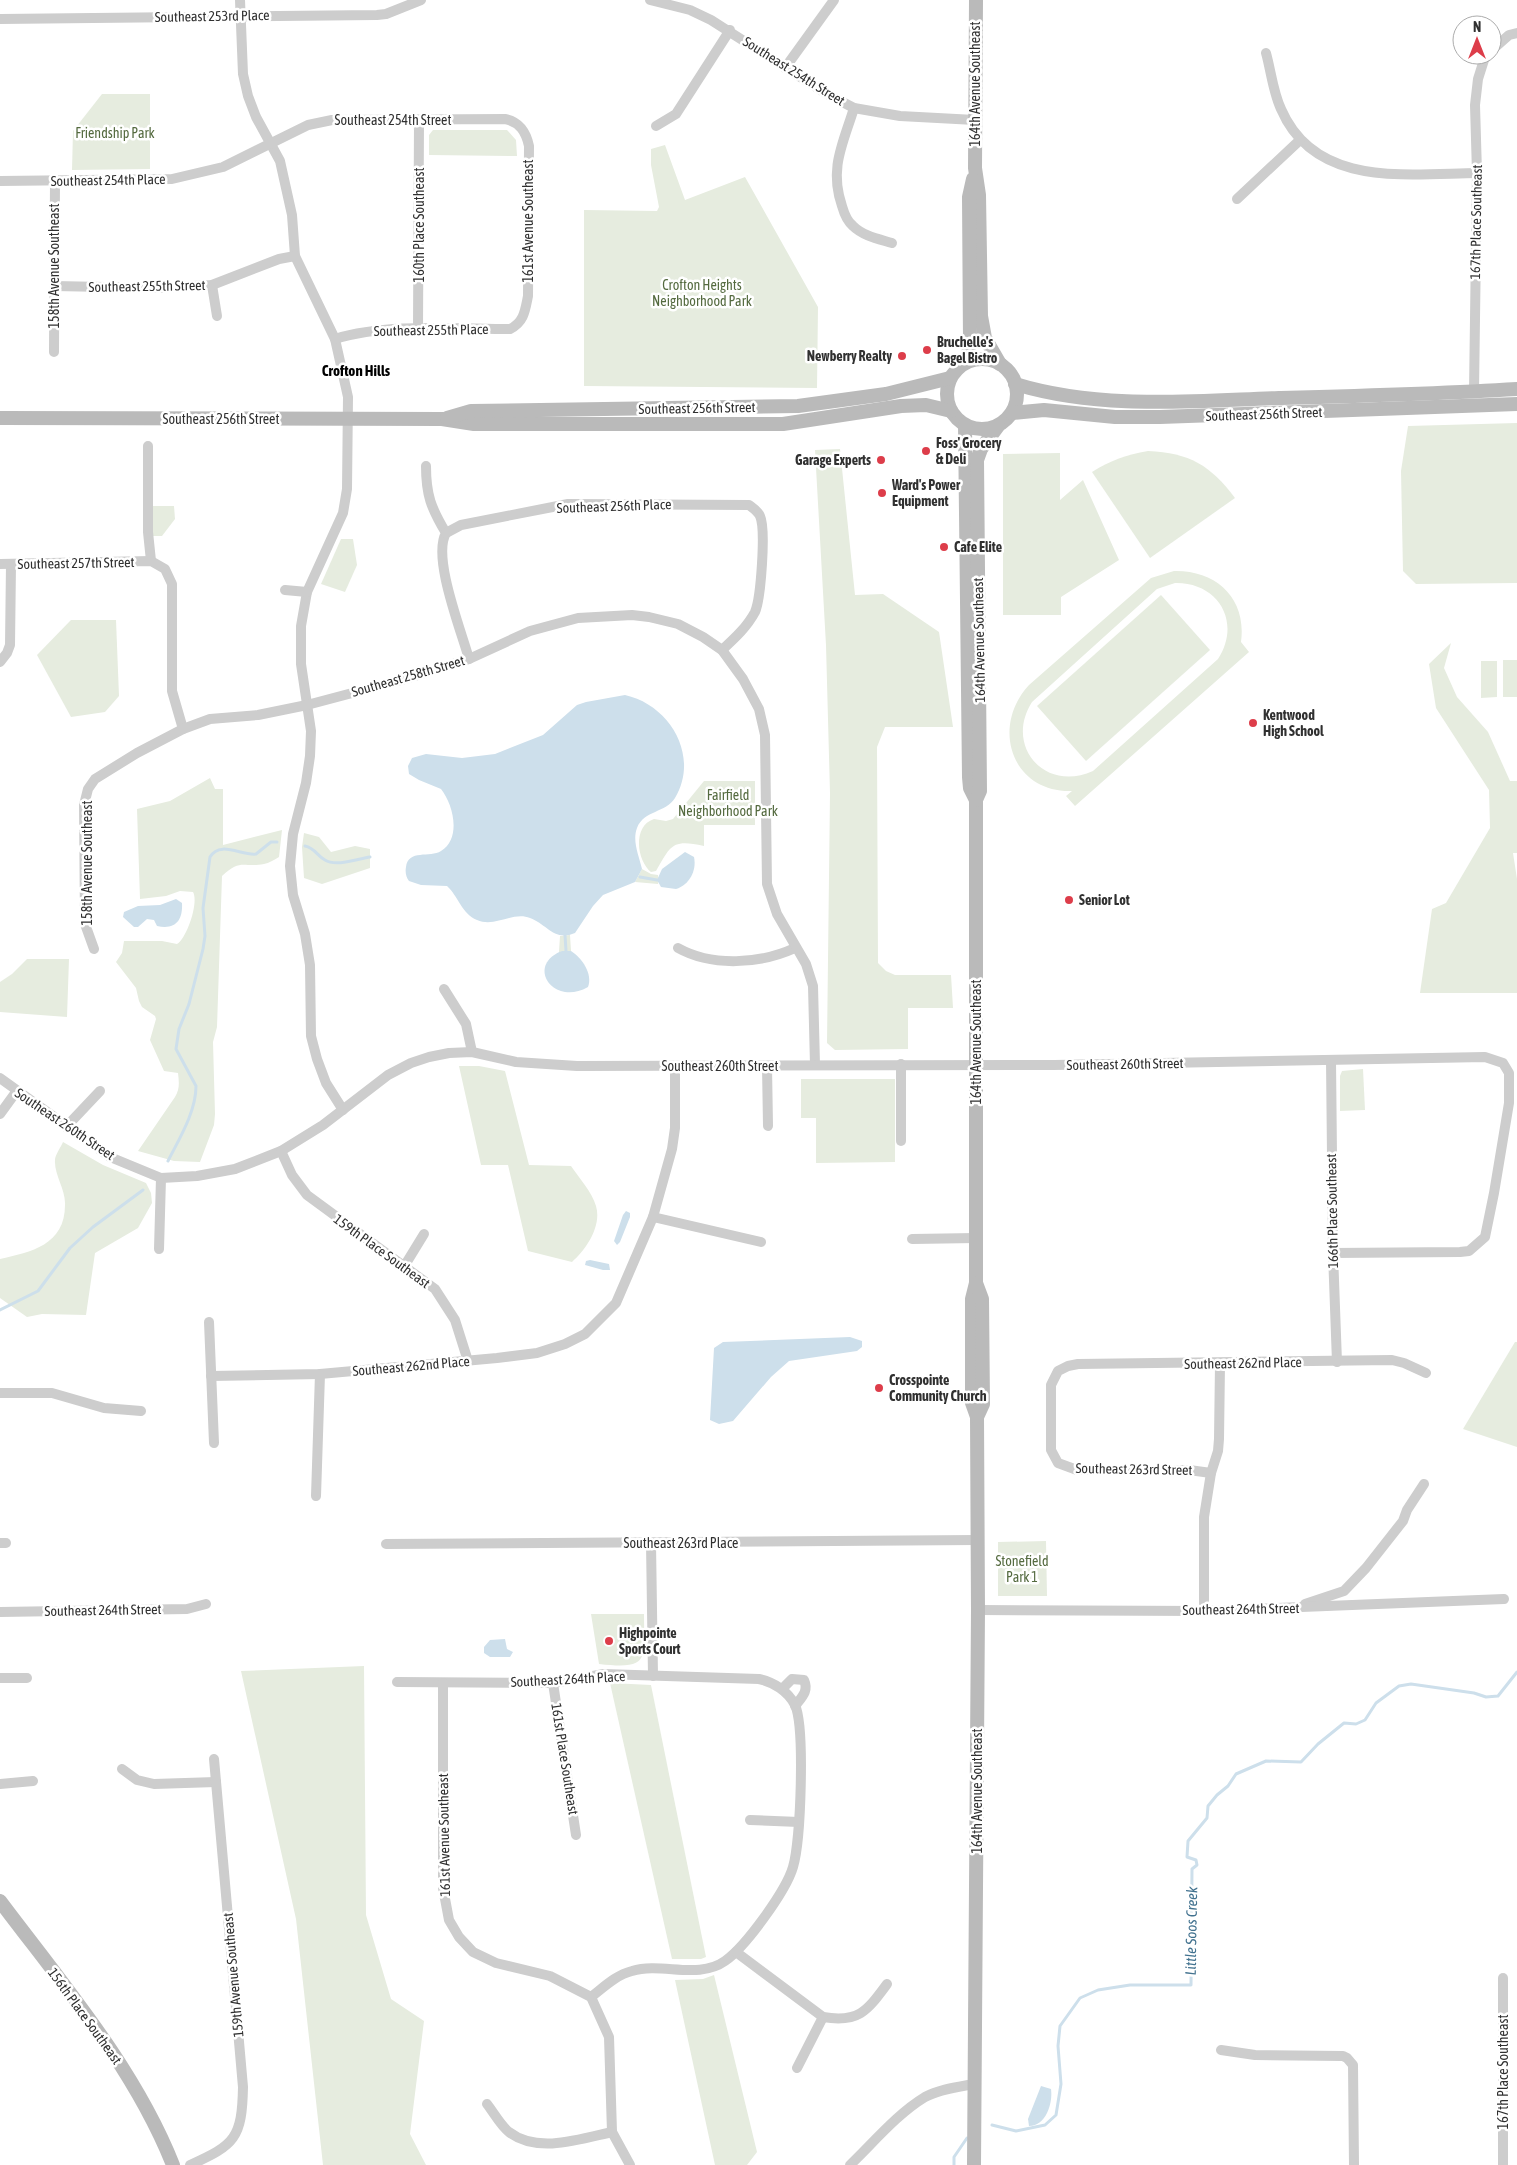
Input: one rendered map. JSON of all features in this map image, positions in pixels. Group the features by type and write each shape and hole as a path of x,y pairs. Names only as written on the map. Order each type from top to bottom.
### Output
{"street":[{"path":"240,0 243,74 248,96 256,117 280,161 287,184 295,256 335,339 348,397 347,489 343,513 307,592 301,626 301,657 310,731 310,756 306,784 293,834 290,866 293,895 305,934 310,965 311,1036 326,1083 343,1110"},
{"name":"Southeast 253rd Place","path":"0,19 377,15 386,14 421,0"},
{"name":"Southeast 254th Street","path":"650,0 690,10 730,30 785,68 854,108 900,116 975,120"},
{"path":"785,68 834,0"},
{"name":"164th Avenue Southeast","path":"976,0 975,168 979,195 981,316 985,338 1000,364"},
{"path":"656,126 676,114 730,30"},
{"path":"1502,41 1509,35 1517,33"},
{"path":"1266,53 1280,109 1300,140 1324,158 1350,168 1368,172 1389,174 1477,173"},
{"name":"167th Place Southeast","path":"1474,392 1477,173 1475,105 1478,79 1482,65"},
{"path":"854,108 837,162 835,176 838,193 844,212 853,226 869,236 892,243"},
{"name":"Southeast 254th Street","path":"270,144 308,125 326,121 505,119 515,122 519,126"},
{"name":"160th Place Southeast","path":"418,329 419,120"},
{"name":"161st Avenue Southeast","path":"519,126 527,136 529,146 528,296 523,317"},
{"path":"1237,199 1300,140"},
{"name":"Southeast 254th Place","path":"0,181 172,179 223,167 270,144"},
{"name":"164th Avenue Southeast","path":"967,362 970,332 969,197 975,168"},
{"name":"158th Avenue Southeast","path":"54,352 55,181"},
{"name":"Southeast 255th Street","path":"54,286 156,288 212,285 279,259 295,256"},
{"path":"212,285 216,316"},
{"name":"Southeast 255th Place","path":"335,339 355,333 418,329 510,329 517,325 523,317"},
{"path":"984,360 1000,364 1012,376 1016,384 1016,404 1012,413 998,426 982,429 965,426 951,411 947,395 950,378 957,369 967,362 984,360"},
{"name":"Southeast 256th Street","path":"442,419 471,411 798,406 886,394 950,378"},
{"name":"Southeast 256th Street","path":"1016,384 1038,390 1116,401 1228,400 1517,389"},
{"path":"1212,416 1228,400"},
{"name":"Southeast 256th Street","path":"1012,413 1044,410 1115,417 1212,416 1517,404"},
{"name":"Southeast 256th Street","path":"0,418 442,419 474,424 783,424 901,406 926,405 951,411"},
{"name":"164th Avenue Southeast","path":"965,426 969,777 970,788 976,800"},
{"name":"164th Avenue Southeast","path":"974,2165 978,1610 977,1417 972,1403 972,1299 976,1283 976,800 980,791 977,460 980,449 998,426"},
{"path":"148,446 148,532 151,561 165,569 172,584 172,691 183,729"},
{"path":"426,466 430,506 446,533 441,544 442,565 469,658"},
{"name":"Southeast 256th Place","path":"446,533 461,525 568,504 749,505 760,516 762,528 760,594 756,610 745,627 722,650"},
{"name":"Southeast 257th Street","path":"0,564 151,561"},
{"path":"1,661 10,645 11,564"},
{"path":"286,590 307,592"},
{"name":"Southeast 258th Street","path":"95,779 137,753 183,729 210,718 258,715 307,705 405,679 469,658 530,631 585,617 614,614 649,617 671,622 703,637 722,650"},
{"path":"722,650 753,695 763,723 765,734 767,884 777,914 806,964 813,986 815,1065"},
{"name":"158th Avenue Southeast","path":"94,949 85,924 84,805 88,789 95,779"},
{"path":"678,948 698,958 709,960 764,960 795,948"},
{"path":"444,989 466,1024 472,1052"},
{"name":"Southeast 260th Street","path":"0,1078 16,1092 110,1157 161,1178 197,1176 235,1168 281,1152 343,1110 388,1075 411,1063 449,1053 472,1052 516,1062 562,1066 1054,1065 1485,1057 1503,1063 1509,1073 1509,1103 1485,1237 1477,1246 1469,1251 1460,1252 1332,1253"},
{"name":"166th Place Southeast","path":"1331,1060 1332,1253 1337,1362"},
{"path":"901,1141 902,1064"},
{"name":"Southeast 262nd Place","path":"211,1376 320,1374 468,1361 536,1353 565,1344 584,1334 616,1303 653,1217 672,1149 675,1128 675,1066"},
{"path":"767,1066 768,1126"},
{"path":"66,1127 100,1090"},
{"path":"0,1114 16,1092"},
{"name":"159th Place Southeast","path":"281,1152 292,1174 307,1195 405,1265 434,1289 455,1320 468,1361"},
{"path":"159,1249 161,1178"},
{"path":"653,1217 762,1242"},
{"path":"405,1265 424,1234"},
{"path":"912,1240 976,1238"},
{"path":"209,1322 214,1443"},
{"name":"Southeast 262nd Place","path":"1058,1463 1051,1450 1050,1385 1058,1371 1068,1366 1078,1364 1220,1364 1392,1360 1426,1373"},
{"path":"1204,1611 1204,1517 1211,1473 1218,1451 1220,1364"},
{"path":"316,1496 320,1374"},
{"path":"0,1393 52,1393 104,1408 141,1411"},
{"name":"Southeast 263rd Street","path":"1058,1463 1077,1470 1189,1470 1211,1473"},
{"path":"1282,1609 1317,1601 1344,1591 1366,1568 1403,1521 1407,1510 1424,1484"},
{"name":"Southeast 263rd Place","path":"386,1544 977,1540"},
{"path":"651,1543 654,1676"},
{"name":"Southeast 264th Street","path":"978,1610 1204,1611 1504,1599"},
{"name":"Southeast 264th Street","path":"0,1612 187,1609 206,1604"},
{"name":"Southeast 264th Place","path":"396,1682 443,1684 553,1683 604,1674 759,1679 771,1682 782,1690 794,1703"},
{"path":"0,1678 27,1678"},
{"path":"630,2165 612,2132 609,2037 591,1997 613,1980 634,1970 707,1968 723,1962 736,1952 778,1897 793,1868 798,1845 800,1822 799,1724 794,1703 804,1694 806,1689 804,1680 792,1679 782,1690"},
{"name":"161st Place Southeast","path":"553,1683 576,1835"},
{"name":"161st Avenue Southeast","path":"443,1684 443,1888 449,1920 459,1937 473,1952 496,1963 550,1976 591,1997"},
{"name":"159th Avenue Southeast","path":"190,2165 217,2153 227,2146 237,2132 243,2106 243,2087 214,1759"},
{"path":"122,1769 137,1780 154,1784 216,1782"},
{"path":"0,1784 33,1781"},
{"path":"750,1820 800,1822"},
{"name":"156th Place Southeast","path":"0,1901 113,2051 161,2138 173,2165"},
{"path":"736,1952 823,2017 839,2020 853,2018 864,2012 887,1984"},
{"name":"167th Place Southeast","path":"1503,1978 1503,2165"},
{"path":"796,2068 823,2017"},
{"path":"1221,2050 1255,2055 1343,2056 1347,2058 1353,2065 1354,2165"},
{"path":"850,2165 902,2115 926,2097 947,2089 974,2084"},
{"path":"487,2104 509,2132 528,2141 547,2144 612,2132"}],"green space":[{"name":"Friendship Park","path":"102,94 150,94 150,169 72,170 73,131"},
{"path":"433,130 507,130 516,140 517,156 429,155 429,135"},
{"name":"Crofton Heights Neighborhood Park","path":"665,145 685,200 745,177 818,307 817,388 584,386 584,210 657,211 659,207 651,165 651,149"},
{"path":"1517,423 1517,583 1416,584 1403,571 1401,471 1408,426"},
{"path":"840,449 855,595 883,594 939,632 953,727 885,727 877,747 878,963 886,971 895,975 951,975 953,1008 908,1008 908,1049 835,1050 827,1043 830,793 826,645 815,450"},
{"path":"1148,451 1176,455 1198,463 1217,477 1235,498 1150,558 1092,472 1119,458"},
{"path":"1060,453 1060,500 1083,480 1119,560 1061,597 1061,615 1003,615 1003,454"},
{"path":"152,506 174,506 175,519 162,536 153,536"},
{"path":"341,539 353,539 357,565 345,592 321,584"},
{"path":"1174,571 1203,575 1215,581 1234,600 1242,626 1241,642 1249,652 1075,806 1066,796 1072,791 1051,789 1034,781 1022,769 1013,754 1010,738 1011,720 1017,702 1029,685 1151,578","holes":["1175,583 1190,584 1203,589 1214,597 1222,607 1226,618 1227,631 1225,645 1218,659 1093,771 1075,776 1059,776 1045,770 1034,761 1026,749 1023,734 1025,718 1032,702 1157,589"]},
{"path":"1161,595 1210,650 1086,761 1037,706"},
{"path":"71,620 116,620 119,696 105,712 71,717 37,655"},
{"path":"1451,643 1444,668 1457,697 1488,732 1510,781 1517,781 1517,853 1513,853 1517,879 1517,993 1420,993 1432,909 1446,903 1490,828 1489,790 1436,708 1429,664"},
{"path":"1503,660 1517,660 1517,697 1503,697"},
{"path":"1481,661 1497,661 1497,697 1481,698"},
{"path":"210,778 215,789 223,789 223,845 282,830 279,857 264,864 238,865 228,870 222,876 217,1027 213,1042 214,1125 200,1162 174,1161 138,1151 177,1094 179,1085 178,1073 164,1071 150,1040 156,1019 155,1016 142,1007 136,988 116,962 122,953 124,941 162,941 177,944 188,928 194,904 193,892 180,891 166,896 140,899 137,809 170,801"},
{"name":"Fairfield Neighborhood Park","path":"704,781 755,781 755,825 704,825 704,846 685,843 674,846 665,855 656,871 651,872 642,860 640,852 639,844 642,829 654,819 666,821 673,819"},
{"path":"304,833 319,837 331,852 355,846 370,849 370,868 322,884 304,878 302,847"},
{"path":"642,869 651,874 658,875 658,884 635,882"},
{"path":"570,935 571,951 559,952 560,936"},
{"path":"27,959 69,959 67,1017 0,1012 0,982 12,974"},
{"path":"459,1066 479,1066 505,1071 529,1165 571,1166 592,1196 597,1214 595,1229 583,1251 572,1262 528,1251 508,1165 481,1165"},
{"path":"1363,1069 1365,1110 1340,1111 1340,1076 1342,1071"},
{"path":"801,1079 895,1079 895,1162 816,1163 816,1118 801,1118"},
{"path":"63,1142 103,1165 146,1183 151,1193 152,1203 138,1228 95,1253 86,1315 42,1314 27,1317 0,1298 0,1259 23,1253 44,1244 53,1238 59,1229 63,1219 65,1199 56,1171 55,1160"},
{"path":"1515,1342 1517,1342 1517,1447 1463,1429"},
{"name":"Stonefield Park 1","path":"1046,1541 1047,1596 998,1596 998,1542"},
{"path":"591,1614 644,1614 644,1642 641,1658 636,1663 628,1665 599,1664"},
{"path":"364,1666 366,1915 391,1999 424,2021 410,2134 426,2165 323,2165 296,1919 241,1671"},
{"path":"610,1683 651,1685 706,1957 701,1959 672,1959"},
{"path":"714,1975 757,2152 747,2165 715,2165 675,1980 703,1979"}],"water":[{"path":"625,695 655,709 667,721 676,734 682,750 684,766 682,782 675,798 671,803 645,818 637,828 635,838 642,869 635,882 603,895 593,906 575,933 562,935 556,934 536,921 524,916 490,922 477,920 468,914 447,886 421,885 409,881 406,873 408,861 415,856 441,851 452,838 453,830 452,812 441,789 409,774 408,766 412,758 426,754 462,758 495,754 543,735 577,705"},
{"path":"685,852 694,857 695,862 691,877 685,884 676,889 661,887 657,880 662,869"},
{"path":"176,899 182,903 181,915 177,923 169,927 157,926 154,920 147,919 138,927 134,927 123,917 124,912 138,906 160,905"},
{"path":"562,951 571,951 583,962 589,977 588,987 575,992 564,992 548,982 545,974 546,965 551,957"},
{"path":"626,1211 630,1213 630,1217 617,1245 614,1241"},
{"path":"590,1260 609,1264 610,1270 585,1265 586,1261"},
{"path":"850,1337 862,1341 862,1347 857,1351 789,1361 771,1377 733,1421 719,1424 710,1420 714,1348 723,1342"},
{"path":"505,1639 507,1649 513,1652 510,1657 490,1657 484,1653 484,1647 490,1640"},
{"path":"1041,2086 1051,2089 1051,2101 1044,2118 1035,2125 1029,2126 1028,2119"}],"waterway":[{"path":"168,1161 186,1125 195,1096 196,1086 176,1049 179,1029 189,1004 203,949 205,936 203,908 210,857 214,852 225,849 256,854 271,842 277,842"},
{"path":"305,846 311,848 322,858 335,863 370,857"},
{"path":"640,877 657,880"},
{"path":"565,935 566,951"},
{"path":"0,1310 38,1291 70,1248 93,1227 143,1190"},
{"name":"Little Soos Creek","path":"992,2125 1016,2131 1045,2125 1056,2115 1061,2084 1058,2046 1060,2026 1080,1998 1098,1990 1130,1985 1191,1985 1192,1869 1197,1865 1196,1860 1187,1857 1188,1841 1207,1818 1208,1806 1228,1786 1236,1774 1266,1761 1301,1762 1318,1744 1344,1723 1356,1724 1365,1720 1376,1703 1399,1686 1411,1684 1474,1693 1486,1697 1498,1696 1517,1672"},
{"name":"Little Soos Creek","path":"954,2165 954,2157 967,2138"}],"place":[{"name":"Bruchelle's Bagel Bistro","path":"927,350"},
{"name":"Newberry Realty","path":"902,356"},
{"name":"Foss' Grocery & Deli","path":"926,451"},
{"name":"Garage Experts","path":"881,460"},
{"name":"Ward's Power Equipment","path":"882,493"},
{"name":"Cafe Elite","path":"944,547"},
{"name":"Kentwood High School","path":"1253,723"},
{"name":"Senior Lot","path":"1069,900"},
{"name":"Crosspointe Community Church","path":"879,1388"},
{"name":"Highpointe Sports Court","path":"609,1641"}],"district":[{"name":"Crofton Hills","path":"356,370"}]}
